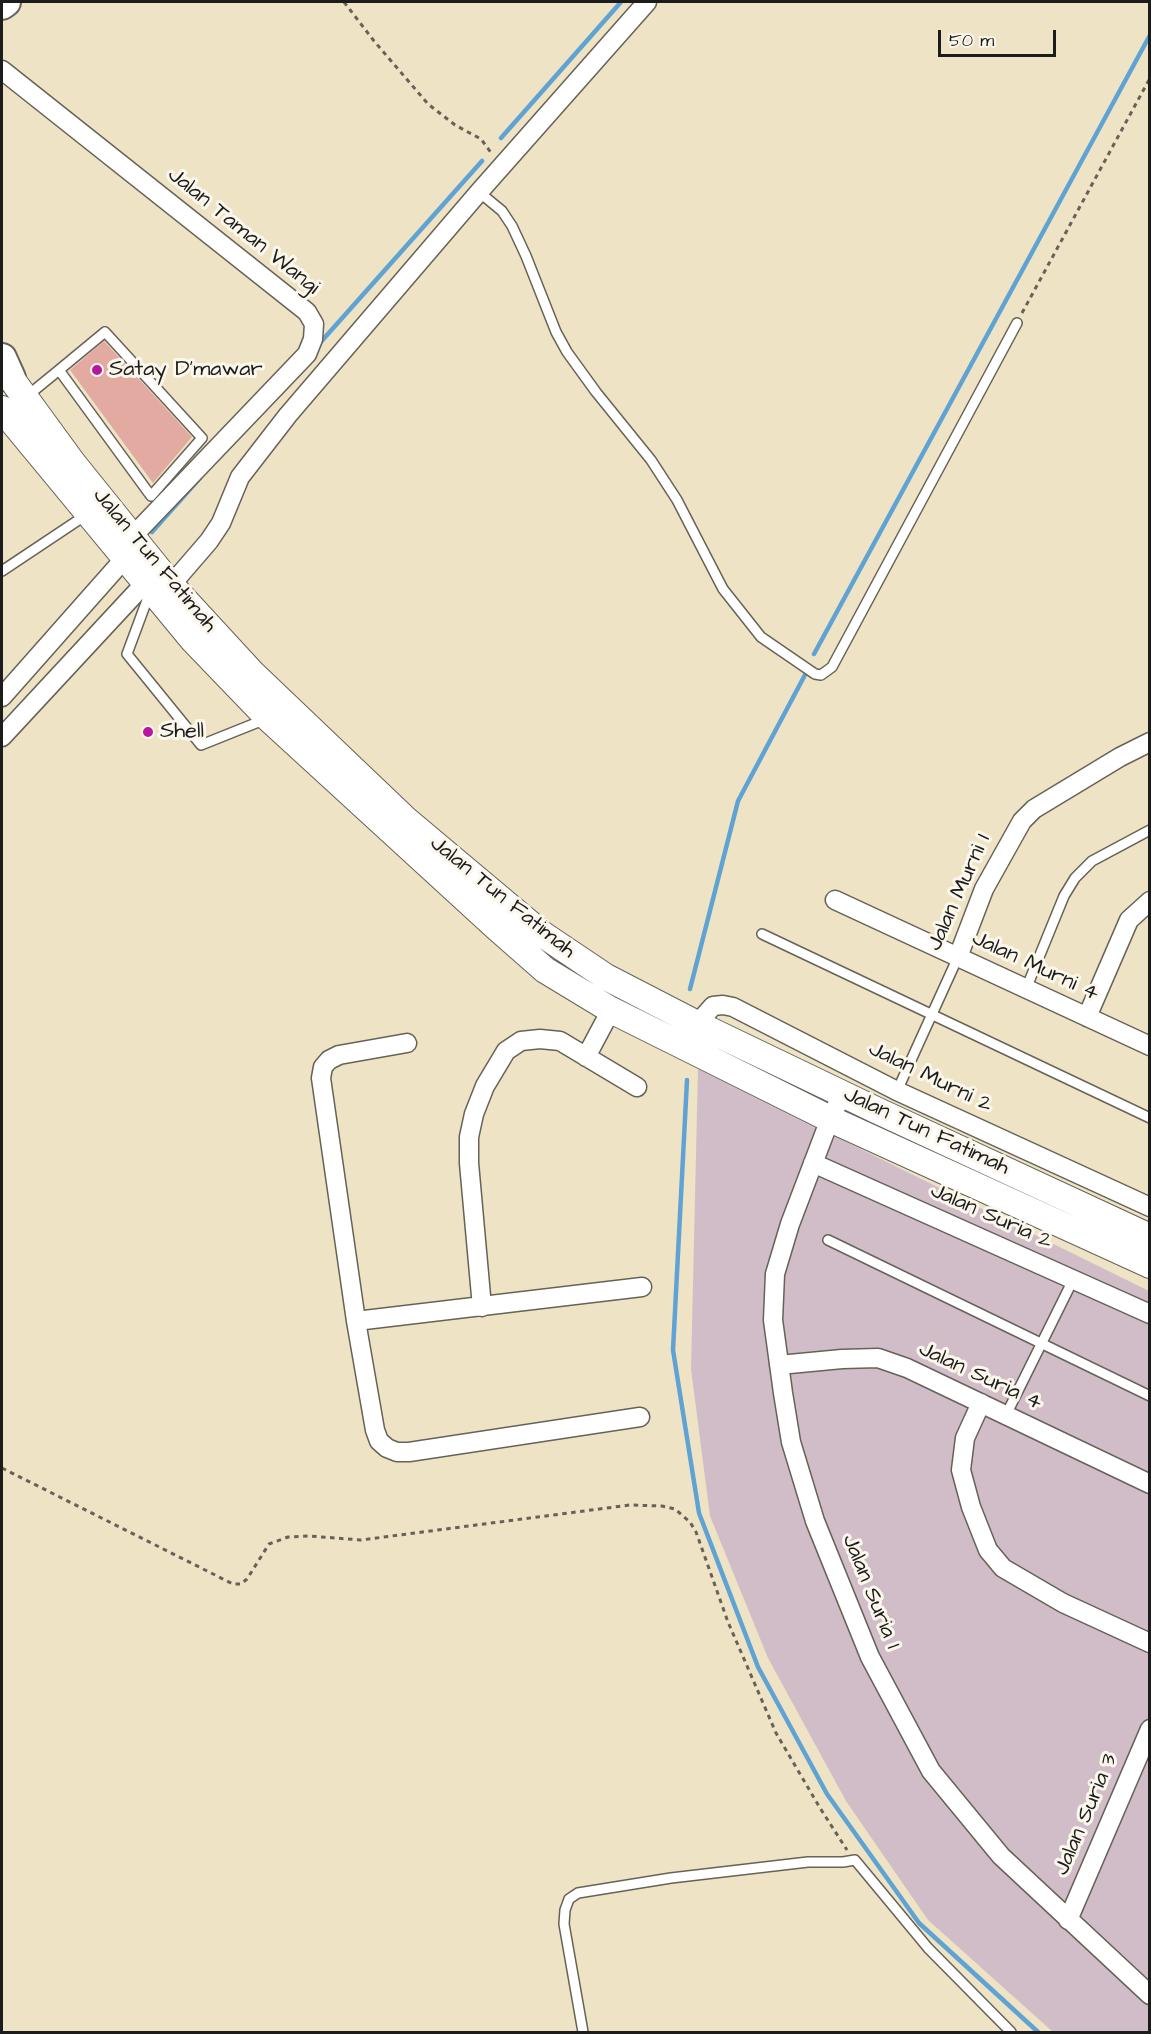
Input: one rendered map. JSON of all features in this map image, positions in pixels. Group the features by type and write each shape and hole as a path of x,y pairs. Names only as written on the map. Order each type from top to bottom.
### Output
{"main road":[{"path":"2,5 6,2"},
{"name":"Jalan Tun Fatimah","path":"10,375 193,640 269,719 545,970 611,1010 830,1119 1149,1265"},
{"name":"Jalan Tun Fatimah","path":"2,409 88,514 128,548"},
{"name":"Jalan Tun Fatimah","path":"155,586 253,674 405,819 542,934 606,977 697,1024 1149,1237"}],"street":[{"path":"2,736 155,586 209,541 221,523 240,477 288,415 479,192 647,2"},
{"name":"Jalan Taman Wangi","path":"2,70 307,312 314,324 313,339 307,354 128,548 2,697"},
{"name":"Jalan Murni 1","path":"958,957 984,889 1022,821 1034,809 1149,742"},
{"name":"Jalan Murni 4","path":"835,900 1149,1046"},
{"path":"1087,1017 1129,920 1149,901"},
{"name":"Jalan Murni 2","path":"697,1024 713,1006 733,1007 897,1091 1149,1207"},
{"path":"586,1057 611,1010"},
{"path":"482,1307 469,1163 469,1137 481,1095 506,1051 521,1041 540,1038 560,1041 637,1087"},
{"path":"407,1043 339,1055 329,1059 323,1067 321,1078 356,1321 375,1430 379,1441 387,1448 397,1452 409,1452 640,1417"},
{"name":"Jalan Suria 1","path":"843,1093 830,1119 790,1224 775,1275 773,1320 791,1442 815,1521 870,1657 932,1771 1002,1856 1149,1995"},
{"name":"Jalan Suria 2","path":"813,1163 1149,1314"},
{"path":"356,1321 642,1287"},
{"name":"Jalan Suria 4","path":"779,1365 878,1358 907,1368 1149,1484"},
{"path":"981,1403 965,1438 961,1470 971,1507 988,1550 1003,1568 1063,1604 1149,1643"},
{"name":"Jalan Suria 3","path":"1068,1920 1149,1729"}],"lane":[{"path":"479,192 502,211 512,226 551,321 567,352 651,460 677,500 728,596 761,637 815,674 821,675 832,667 1017,323"},
{"path":"10,375 59,370 105,332 202,438 152,496 59,370"},
{"path":"2,572 88,514"},
{"path":"155,586 127,654 201,745 269,719"},
{"path":"1026,989 1064,896 1075,878 1092,861 1149,830"},
{"path":"762,934 1149,1118"},
{"name":"Jalan Murni 1","path":"897,1091 958,957"},
{"path":"828,1240 1149,1396"},
{"path":"1005,1415 1073,1280"},
{"path":"583,2032 564,1924 569,1899 578,1893 706,1874 808,1862 855,1860 928,1948 1011,2032"}],"path":[{"path":"344,2 374,42 428,104 455,125 480,139 501,167"},
{"path":"1017,323 1149,78"},
{"path":"2,1468 233,1584 241,1584 247,1579 269,1544 288,1537 309,1536 361,1540 630,1505 662,1506 675,1509 690,1522 696,1532 728,1622 776,1733 820,1808 855,1860"}],"shaded area":[{"path":"698,1069 1149,1291 1149,2032 1053,2032 928,1920 846,1801 768,1658 710,1516 691,1369"}],"building":[{"path":"104,341 192,437 153,483 70,370"}],"waterway":[{"path":"501,138 621,2"},
{"path":"814,654 1150,35"},
{"path":"319,344 482,161"},
{"path":"152,532 200,478"},
{"path":"690,989 738,801 806,673"},
{"path":"687,1080 673,1350 699,1513 758,1667 827,1794 919,1923 1038,2032"}],"place":[{"name":"Satay D'mawar","path":"97,370"},
{"name":"Shell","path":"148,732"}]}
